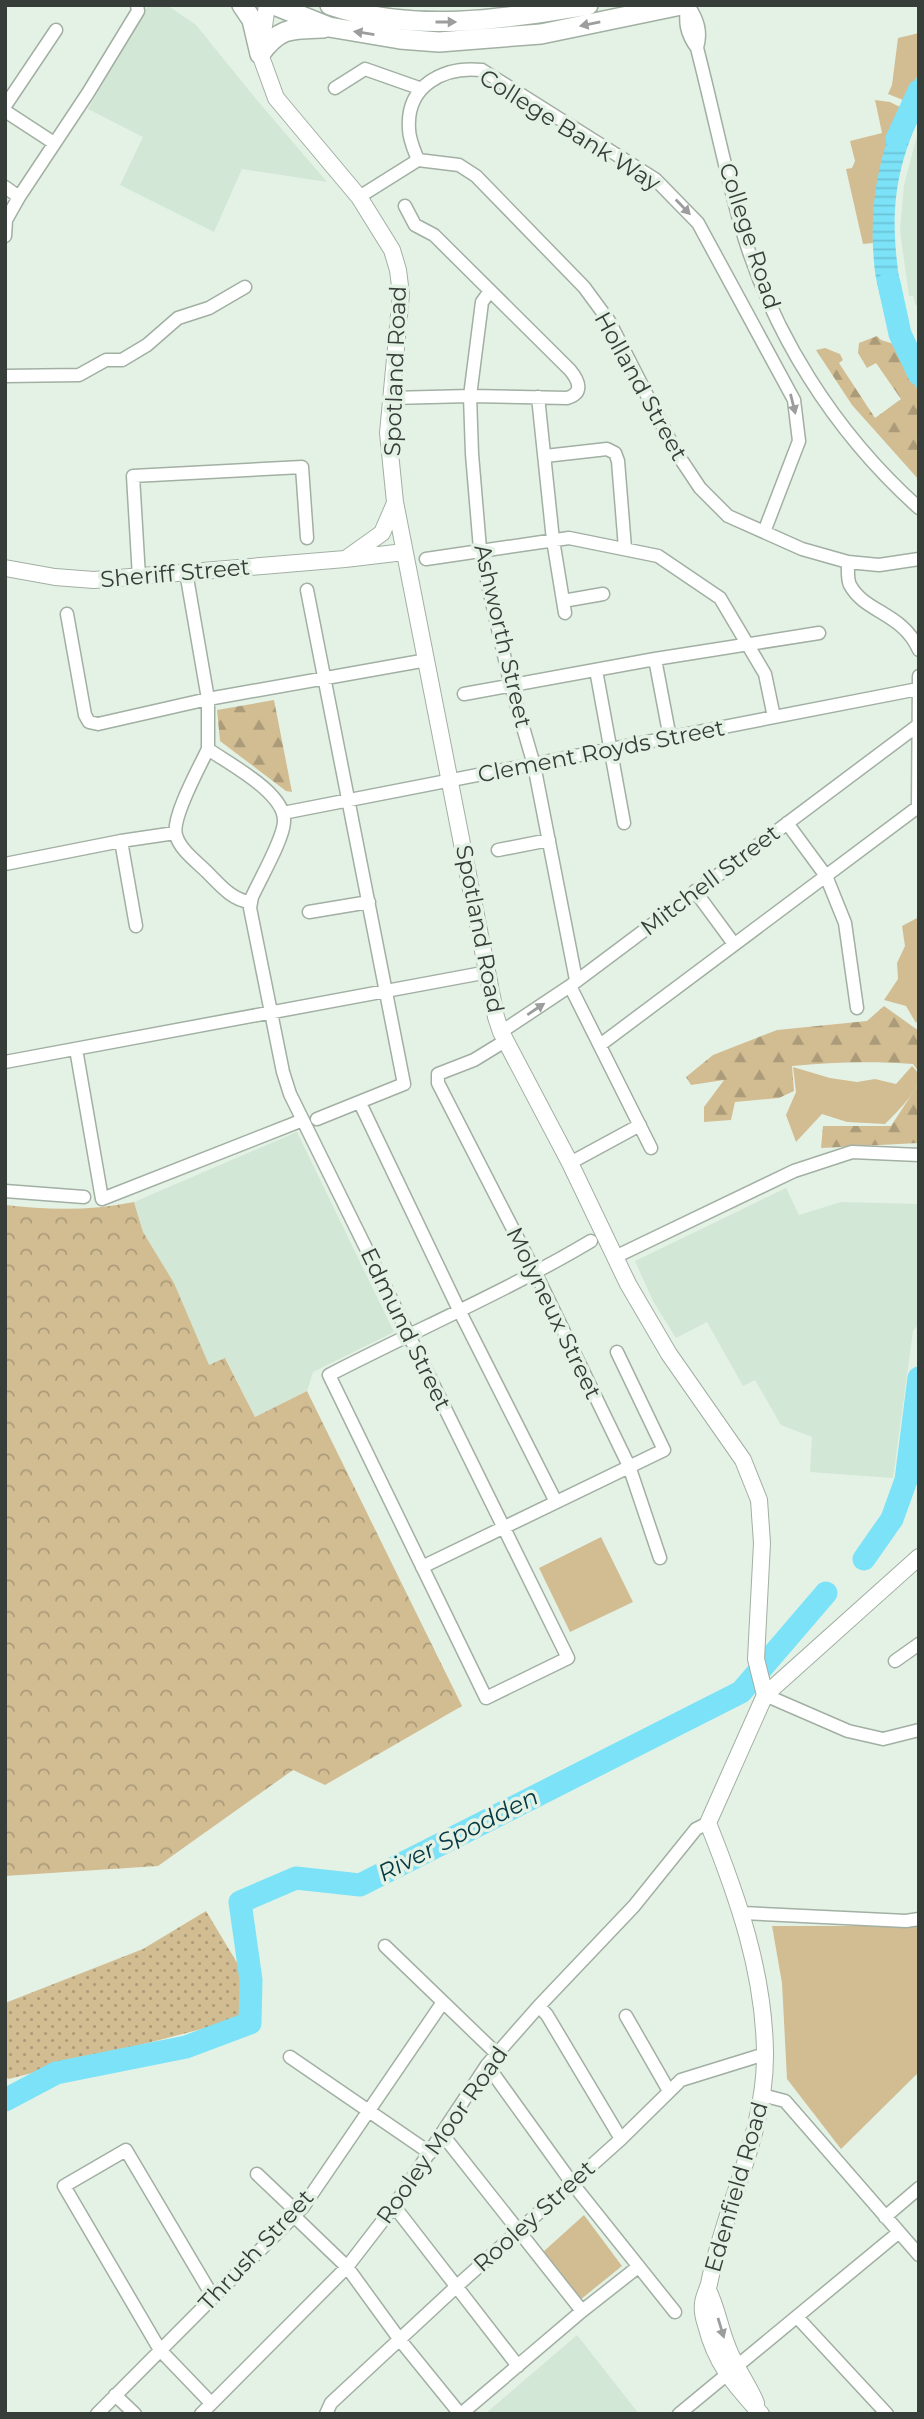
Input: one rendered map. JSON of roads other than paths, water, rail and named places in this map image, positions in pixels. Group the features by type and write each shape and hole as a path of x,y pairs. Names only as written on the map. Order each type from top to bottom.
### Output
{"highway":[{"path":"242,5 252,20 260,54"},
{"path":"274,5 329,27"},
{"path":"330,5 388,19 433,22 500,19 588,5"},
{"path":"260,54 273,37 293,29 329,27 426,41 491,40 564,29 681,5"}],"main road":[{"name":"Spotland Road","path":"267,5 260,54 276,98 359,197 392,250 398,270 401,294 388,433 395,502 503,1037 570,1163 615,1257 669,1354 743,1460 760,1500 762,1543 756,1659 764,1688"},
{"path":"345,559 382,533 395,502"},
{"name":"Sheriff Street","path":"5,568 55,577 93,580 404,552"},
{"path":"708,1823 764,1688 919,1557"},
{"name":"Edenfield Road","path":"708,1823 742,1913 760,1982 765,2054 762,2095 750,2147 714,2257 708,2290 702,2305 710,2343 761,2413"}],"street":[{"path":"5,236 6,220 19,197 88,93 138,11 137,5"},
{"name":"College Road","path":"687,5 685,25 689,38 697,48 741,224 774,315 823,401 853,440 919,508"},
{"path":"54,143 5,109 56,30"},
{"path":"335,88 365,69 419,88 408,126 418,160 359,197"},
{"name":"College Bank Way","path":"419,88 446,72 482,70 655,178 698,223 794,400 799,441 764,532"},
{"name":"Holland Street","path":"418,160 459,165 476,176 576,277 609,321 676,452 700,488 728,516 802,549 848,562 879,565 919,559"},
{"path":"5,187 19,197"},
{"path":"391,398 567,398 578,391 579,385 575,376 434,235 415,225 405,206"},
{"path":"5,376 69,377 79,375 106,360 122,360 133,355 178,318 209,308 245,287"},
{"name":"Ashworth Street","path":"490,290 482,302 470,396 480,549 511,686 534,765 573,983 651,1148"},
{"path":"538,397 553,540 564,607 603,594"},
{"path":"545,456 607,449 615,453 618,461 625,548"},
{"path":"139,577 134,476 302,467 307,538"},
{"path":"426,559 569,538 658,556 720,598 765,674 774,717"},
{"path":"848,562 849,583 861,598 896,620 912,636 919,650"},
{"path":"186,572 208,699 208,749 176,820 175,832 186,851 221,887 240,900 250,902 282,831 283,813 274,797 208,749"},
{"path":"307,590 404,1084 317,1119"},
{"path":"67,614 85,715 89,722 98,724 208,699 427,660"},
{"path":"464,694 655,659 819,633"},
{"path":"655,659 670,738"},
{"path":"596,670 624,823"},
{"path":"600,1045 918,807 919,676"},
{"name":"Clement Royds Street","path":"283,813 918,689"},
{"name":"Mitchell Street","path":"438,1074 474,1060 917,726"},
{"path":"787,823 826,876 845,923 857,1007"},
{"path":"5,864 175,832"},
{"path":"498,850 549,840"},
{"path":"121,841 136,926"},
{"path":"695,891 734,944"},
{"name":"Edmund Street","path":"250,902 283,1072 290,1094 568,1658 486,1698 422,1567"},
{"path":"309,912 369,902"},
{"path":"5,1062 488,972"},
{"path":"76,1049 102,1199 303,1120"},
{"name":"Molyneux Street","path":"438,1074 438,1083 536,1274 629,1466 660,1558"},
{"path":"360,1103 459,1310 556,1502"},
{"path":"570,1163 640,1125"},
{"path":"615,1257 802,1168 852,1152 919,1155"},
{"path":"5,1191 84,1198"},
{"path":"592,1241 536,1274 329,1375 422,1567 664,1450 617,1352"},
{"path":"895,1661 919,1644"},
{"path":"764,1688 848,1731 883,1739 919,1730"},
{"name":"Rooley Moor Road","path":"201,2414 347,2267 394,2206 486,2065 634,1906 696,1829 708,1823"},
{"path":"742,1913 906,1921 919,1919"},
{"path":"385,1945 498,2054"},
{"name":"Thrush Street","path":"97,2414 296,2214 443,2002"},
{"path":"539,2006 621,2139"},
{"path":"626,2016 669,2091"},
{"name":"Rooley Street","path":"326,2414 331,2403 621,2139 681,2080 765,2054"},
{"path":"290,2057 430,2153"},
{"path":"486,2065 572,2182 675,2312"},
{"path":"762,2095 785,2101 919,2255"},
{"path":"442,2134 582,2311"},
{"path":"211,2403 160,2350 64,2186 125,2150 213,2297"},
{"path":"257,2174 347,2267 400,2340 460,2414 638,2267"},
{"path":"885,2217 919,2188"},
{"path":"394,2206 517,2366"},
{"path":"679,2414 898,2233"},
{"path":"797,2317 887,2414"},
{"path":"115,2395 135,2414"}],"water":[{"path":"919,74 919,109 902,101"},
{"path":"900,107 919,118 902,166 895,212 897,258 904,308 885,316 875,269 874,202 886,144"},
{"path":"914,342 919,353 919,392 894,344"}],"waterway":[{"path":"897,139 919,91"},
{"path":"889,283 900,334 919,374"},
{"name":"River Spodden","path":"864,1559 892,1519 906,1480 919,1378"},
{"name":"River Spodden","path":"5,2100 56,2073 186,2047 250,2023 251,1980 240,1902 296,1878 360,1885 741,1692 826,1593"}]}
